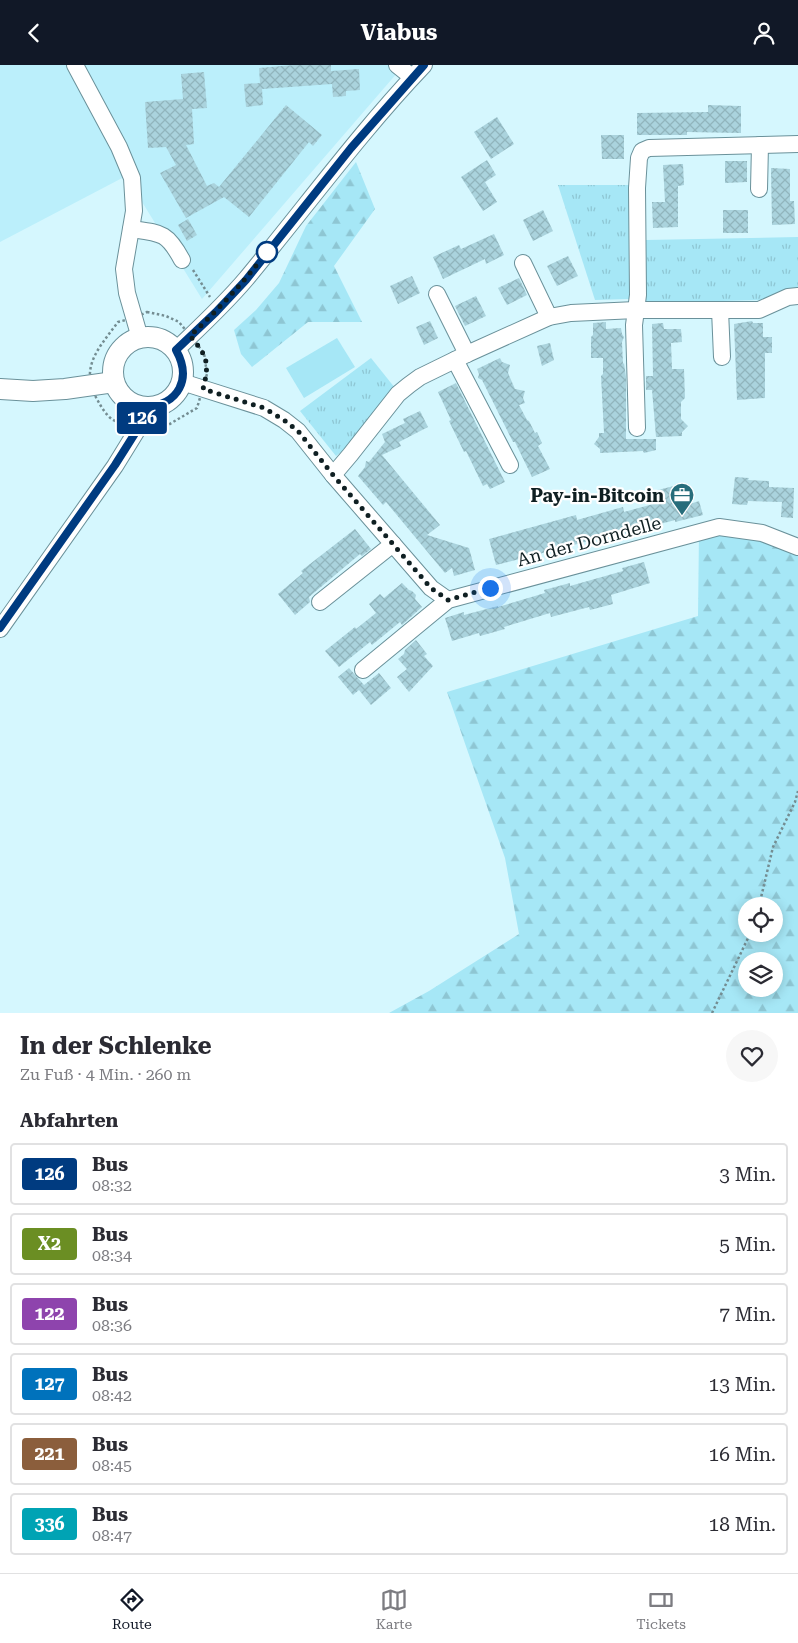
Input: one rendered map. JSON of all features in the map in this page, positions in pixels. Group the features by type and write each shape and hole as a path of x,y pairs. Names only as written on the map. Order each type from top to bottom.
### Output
{"main road":[{"path":"150,337 168,343 183,343 181,360 182,382 177,393 168,401 157,406 135,405 126,400 118,391 114,381 115,359 130,342 150,337"},
{"path":"0,389 33,391 65,389 114,381"}],"street":[{"path":"75,65 126,161 132,178 134,211 124,269 127,293 140,338"},
{"path":"397,65 412,77"},
{"path":"183,343 246,280 303,207 424,65"},
{"path":"637,427 634,325 638,295 637,188 639,158 642,151 650,148 798,144"},
{"path":"759,189 760,145"},
{"path":"131,229 164,235 175,247 182,260"},
{"path":"523,263 549,317"},
{"path":"437,294 461,357 510,465"},
{"path":"333,475 398,394 420,377 549,317 571,313 636,310 759,310 788,297 798,296"},
{"path":"720,310 722,357"},
{"path":"182,382 264,408 298,431 333,475 431,588 448,600"},
{"path":"0,629 115,465 139,427 146,407"},
{"name":"An der Dorndelle","path":"363,670 448,600 719,527 762,533 798,547"},
{"path":"320,602 393,544"}],"path":[{"path":"182,260 192,269 210,295 216,312"},
{"path":"147,312 166,315 179,322 183,343 204,353 207,374 197,407 156,432 117,422 111,418 96,397 89,371 95,354 118,322 147,312"},
{"path":"761,897 773,847 796,803 798,791"},
{"path":"712,1013 746,942"}],"shaded area":[{"path":"0,65 404,65 202,299 126,176 0,242"}],"green space":[{"path":"356,162 375,209 334,266 362,322 308,322 252,367 241,354 234,330 256,310 279,283 306,226"},
{"path":"558,185 631,185 629,299 595,300"},
{"path":"798,237 798,288 792,288 761,300 646,303 646,240"},
{"path":"337,338 355,367 304,398 286,368"},
{"path":"371,358 395,388 345,449 336,456 300,411"},
{"path":"719,527 798,549 798,1013 389,1013 429,991 519,934 505,858 447,692 698,616 699,532"}],"building":[{"path":"294,65 331,65 331,71 359,69 360,90 346,91 346,96 333,97 332,84 262,89 263,105 246,107 244,84 260,83 259,68"},
{"path":"204,72 207,108 192,109 194,144 186,145 207,186 214,183 219,187 286,105 322,135 313,146 309,142 249,217 224,197 186,218 160,173 176,165 166,147 148,148 145,102 183,99 181,74"},
{"path":"708,105 741,106 741,133 687,132 687,135 637,135 637,113 708,112"},
{"path":"497,117 514,144 491,159 474,132"},
{"path":"601,135 624,135 624,159 602,159"},
{"path":"487,160 496,175 485,182 497,202 483,211 461,177"},
{"path":"725,161 747,161 747,182 725,183"},
{"path":"683,164 684,185 678,186 678,227 653,228 652,202 665,202 663,165"},
{"path":"771,168 790,169 790,201 794,201 795,224 772,225"},
{"path":"543,210 553,231 533,241 523,220"},
{"path":"723,210 748,210 748,233 723,233"},
{"path":"188,219 197,235 187,241 178,225"},
{"path":"494,234 504,255 486,264 485,259 443,279 433,257 459,245 461,249"},
{"path":"568,256 578,276 557,286 547,266"},
{"path":"412,276 420,293 398,304 390,286"},
{"path":"519,278 527,295 507,305 498,288"},
{"path":"476,296 486,316 465,326 455,306"},
{"path":"430,321 438,338 424,345 416,327"},
{"path":"752,321 753,323 763,323 763,337 772,337 772,353 765,353 765,398 737,400 734,324"},
{"path":"606,322 606,329 621,328 624,337 622,342 623,364 626,377 626,439 656,439 656,450 644,453 643,451 600,453 600,449 594,444 599,437 599,433 604,433 601,376 603,374 603,358 591,358 591,337 593,335 593,323"},
{"path":"663,323 664,329 681,329 682,342 671,343 672,369 684,369 685,398 681,402 681,419 688,426 682,432 682,436 656,437 652,390 646,390 646,376 653,376 652,324"},
{"path":"550,343 554,360 542,366 537,346"},
{"path":"500,358 502,362 510,365 508,373 515,389 525,391 523,398 525,403 519,405 535,433 537,432 542,443 538,446 550,469 532,477 482,380 478,378 477,369"},
{"path":"456,383 505,482 490,489 487,484 483,486 466,451 464,452 438,392"},
{"path":"420,411 428,427 399,442 401,446 382,455 440,525 427,535 469,548 475,570 454,576 452,568 445,573 386,502 383,505 358,476 365,467 366,461 369,462 385,442 382,434 405,423 403,419"},
{"path":"735,477 769,481 769,487 794,488 793,518 781,517 782,502 748,501 747,505 732,504"},
{"path":"682,484 687,505 699,501 703,515 675,522 675,520 613,537 612,535 496,565 489,539 576,515 577,520 623,507 624,512 657,503 654,491"},
{"path":"355,529 371,549 362,556 360,554 309,597 310,602 295,615 278,594 303,573 301,571"},
{"path":"644,562 650,583 611,595 613,604 590,610 589,607 551,617 550,613 504,627 505,629 480,636 479,633 452,641 445,618 464,612 464,615 498,607 545,593 544,590 570,583 570,586 623,571 622,568"},
{"path":"402,583 416,595 415,599 422,607 402,625 400,622 372,645 370,642 339,667 325,651 376,613 369,604 380,594 384,598"},
{"path":"416,640 427,654 424,656 433,666 409,692 397,677 407,669 398,659"},
{"path":"349,668 364,685 379,673 391,688 371,705 359,690 353,695 338,677"}],"bus line":[{"name":"126","path":"0,628 115,465 139,427 146,407 157,406 168,401 177,393 182,382 183,371 181,360 176,350 246,280 351,148 424,65"}],"place":[{"name":"Pay-in-Bitcoin","path":"682,516"}],"route":[{"path":"267,252 246,280 190,336 204,353 207,374 203,389 264,408 298,431 333,475 431,588 448,600 490,588"}]}
